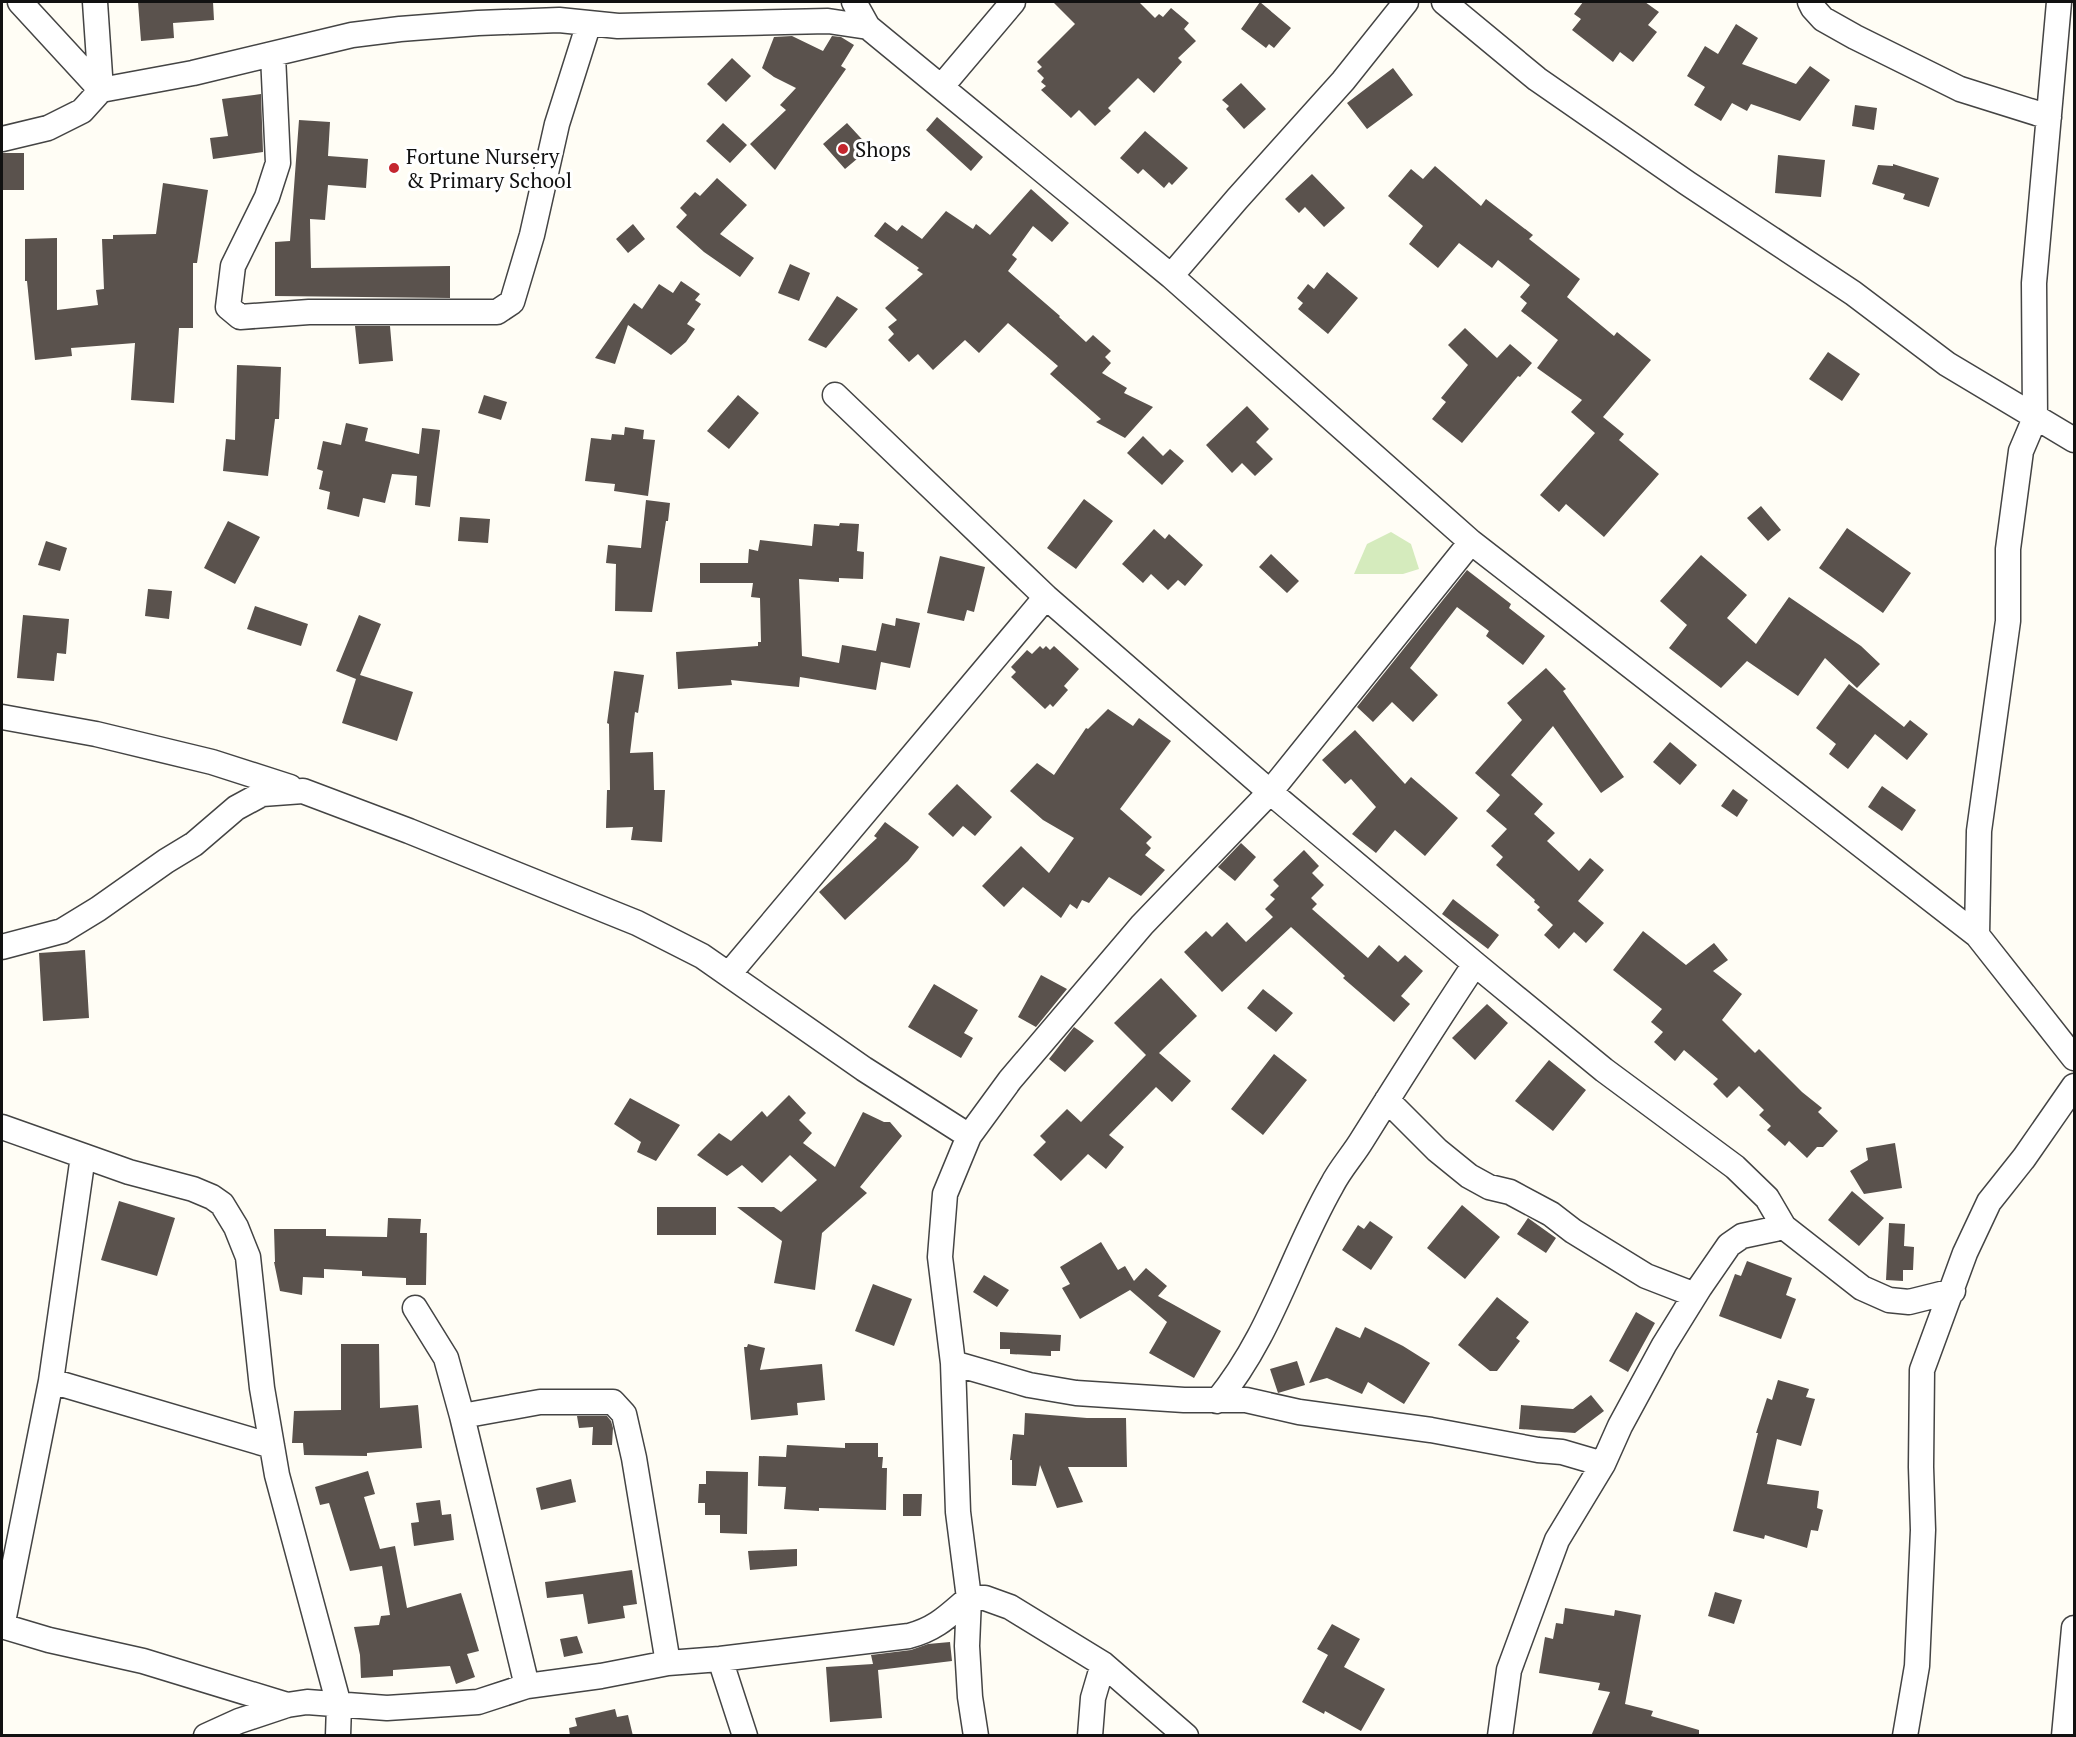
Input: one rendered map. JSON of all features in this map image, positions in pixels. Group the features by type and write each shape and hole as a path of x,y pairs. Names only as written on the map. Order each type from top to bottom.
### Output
{"street":[{"path":"20,2 101,90"},
{"path":"95,2 101,90"},
{"path":"854,2 868,27 1171,276 1471,542 1977,935 2074,1058"},
{"path":"942,86 1013,2"},
{"path":"1171,276 1343,81 1406,2"},
{"path":"1444,2 1537,79 1687,183 1853,292 1947,364 2074,440"},
{"path":"1810,2 1823,19 1960,89 2049,117"},
{"path":"1977,935 1979,831 2008,621 2008,549 2022,451 2035,418 2034,283 2059,2"},
{"path":"2,139 48,128 82,111 101,90 193,73 352,35 478,23 559,20 618,26 828,21 868,27"},
{"path":"273,55 278,163 267,197 233,266 228,307 240,317 309,312 497,312 512,302 532,234 557,124 590,23"},
{"path":"835,395 1046,597 1270,792 1604,1070 1735,1167 1767,1198 1784,1227 1862,1288 1889,1300 1909,1302 1953,1291"},
{"path":"975,1736 967,1646 969,1598 958,1512 953,1363 940,1257 945,1194 969,1136 1010,1080 1142,925 1270,792 1471,542"},
{"path":"729,974 1046,597"},
{"path":"2,717 96,734 212,762 303,791 637,923 702,956 864,1070 969,1136"},
{"path":"2,947 62,931 194,844 236,808 262,794 303,791"},
{"path":"1217,1401 1237,1377 1252,1352 1278,1302 1300,1248 1332,1184 1475,964"},
{"path":"1905,1736 1917,1666 1923,1530 1922,1370 1953,1291 1965,1253 1989,1202 2024,1158 2074,1086"},
{"path":"1387,1100 1437,1150 1469,1176 1489,1187 1510,1192 1551,1214 1573,1231 1646,1276 1695,1295"},
{"path":"2,1128 129,1172 193,1189 212,1197 222,1204 236,1227 248,1257 262,1388 277,1475 339,1705 338,1736"},
{"path":"83,1156 51,1381 2,1627 143,1661 287,1705"},
{"path":"1500,1736 1509,1670 1557,1540 1603,1464 1625,1416 1664,1345 1729,1245 1742,1236 1784,1227"},
{"path":"415,1308 446,1358 527,1686"},
{"path":"953,1363 1029,1385 1076,1393 1217,1401 1246,1400 1299,1412 1431,1430 1538,1450 1562,1452 1603,1464"},
{"path":"51,1381 272,1446"},
{"path":"462,1416 540,1402 613,1402 624,1414 634,1458 668,1663"},
{"path":"206,1736 239,1721 287,1705 307,1702 387,1708 478,1702 527,1686 601,1676 668,1663 720,1659 909,1636 926,1632 969,1598 985,1598 1010,1607 1103,1664 1186,1736"},
{"path":"2064,1736 2074,1628"},
{"path":"720,1659 745,1736"},
{"path":"1090,1736 1093,1698 1103,1664"}],"green space":[{"path":"1391,532 1411,544 1419,569 1403,574 1354,574 1367,544"}],"building":[{"path":"138,2 213,2 214,20 173,23 174,38 141,41"},
{"path":"1053,2 1139,2 1155,18 1159,14 1163,17 1171,8 1189,23 1184,29 1196,41 1178,58 1182,62 1154,93 1138,78 1108,108 1111,111 1095,126 1079,110 1071,118 1041,90 1046,86 1041,82 1044,78 1037,71 1042,67 1037,62 1075,24"},
{"path":"1260,2 1291,28 1274,48 1269,44 1266,48 1241,29"},
{"path":"1583,2 1645,2 1659,12 1648,25 1657,32 1633,62 1620,52 1613,62 1572,30 1581,19 1574,14"},
{"path":"1736,24 1758,38 1742,64 1796,84 1810,66 1830,80 1800,121 1751,104 1747,111 1732,103 1721,121 1694,105 1705,87 1687,76 1705,46 1718,54"},
{"path":"792,36 823,51 832,36 841,37 854,45 841,66 846,69 775,170 750,144 786,110 780,105 796,88 762,68 774,37"},
{"path":"732,58 751,76 726,102 707,84"},
{"path":"1393,68 1413,95 1367,129 1347,103"},
{"path":"1241,83 1266,109 1244,129 1226,109 1229,106 1222,100"},
{"path":"261,94 263,152 213,159 210,138 228,136 222,99"},
{"path":"1855,105 1877,108 1874,130 1852,126"},
{"path":"937,117 983,157 971,171 926,130"},
{"path":"299,120 330,122 328,156 368,159 366,188 328,185 325,220 310,219 311,268 450,266 450,298 275,296 275,242 290,241"},
{"path":"723,123 747,145 730,163 706,141"},
{"path":"847,123 870,148 845,169 823,144"},
{"path":"1145,131 1188,168 1172,185 1169,182 1164,188 1143,169 1138,174 1120,158"},
{"path":"2,153 24,153 24,190 2,190"},
{"path":"1778,155 1825,160 1821,197 1775,193"},
{"path":"1893,164 1939,178 1929,207 1903,199 1905,194 1872,184 1878,165 1893,166"},
{"path":"1435,166 1481,206 1486,199 1533,235 1529,239 1580,279 1567,297 1614,336 1617,332 1651,360 1603,417 1624,434 1619,440 1659,474 1604,537 1566,504 1559,512 1540,495 1595,433 1571,412 1582,400 1537,368 1558,340 1521,311 1527,303 1520,297 1530,285 1498,260 1492,268 1459,243 1438,268 1409,244 1423,226 1388,196 1411,169 1423,179"},
{"path":"1312,174 1345,208 1324,227 1305,207 1299,213 1285,199"},
{"path":"717,178 747,205 720,234 754,258 740,277 704,252 676,227 687,215 680,208 695,192 700,196"},
{"path":"163,183 208,190 197,263 193,263 193,328 179,328 174,403 131,400 135,343 71,348 72,356 35,360 27,281 25,281 25,239 57,238 57,310 98,305 96,290 104,289 102,239 113,239 113,235 156,234"},
{"path":"1031,189 1069,223 1052,242 1033,226 1012,255 1017,259 1008,271 1086,342 1093,335 1111,351 1105,357 1111,363 1102,373 1127,388 1124,393 1153,407 1125,438 1096,422 1101,419 1050,374 1058,366 1008,323 979,353 965,340 933,370 918,354 909,362 888,340 894,334 888,327 897,320 885,308 923,274 917,270 919,268 874,236 885,222 897,231 902,225 922,239 946,211 973,229 976,224 990,235"},
{"path":"633,224 645,239 628,253 616,239"},
{"path":"790,264 810,273 799,301 778,293"},
{"path":"1327,272 1358,298 1328,334 1298,309 1303,303 1297,298 1308,284 1314,289"},
{"path":"681,281 700,294 695,300 701,304 687,324 695,329 686,342 671,355 628,325 615,364 595,358 634,303 642,309 659,284 673,293"},
{"path":"837,296 858,309 826,348 808,340"},
{"path":"355,326 390,326 393,361 359,364"},
{"path":"1465,328 1497,358 1510,344 1532,363 1520,377 1518,376 1462,443 1432,419 1446,402 1441,398 1468,365 1448,345"},
{"path":"1828,352 1860,374 1842,401 1809,379"},
{"path":"237,365 281,367 279,419 275,419 268,476 223,471 226,439 235,440"},
{"path":"484,395 507,402 501,420 478,413"},
{"path":"738,395 759,413 729,449 707,431"},
{"path":"1247,406 1269,429 1256,442 1273,459 1255,476 1242,463 1232,473 1206,445"},
{"path":"346,423 368,428 365,441 419,454 422,428 440,430 430,507 415,505 417,476 392,474 385,503 363,498 359,517 327,509 330,492 319,489 323,471 317,469 323,441 341,445"},
{"path":"625,427 644,430 643,439 655,440 648,496 614,491 615,484 585,481 591,438 611,440 612,434 624,435"},
{"path":"1143,436 1163,456 1170,449 1184,461 1162,485 1127,453"},
{"path":"1084,499 1113,521 1076,569 1047,548"},
{"path":"646,500 670,503 652,612 615,611 616,564 606,563 608,545 641,548"},
{"path":"1761,506 1781,530 1768,541 1747,518"},
{"path":"460,517 490,519 488,543 458,541"},
{"path":"228,521 260,537 235,584 204,568"},
{"path":"840,523 859,524 857,551 864,552 863,579 839,578 839,582 799,579 802,656 839,663 842,645 876,651 882,623 895,626 896,618 920,623 910,668 881,662 876,690 800,677 799,687 731,680 732,685 678,689 676,652 758,646 758,642 761,642 760,598 751,597 753,583 700,583 700,563 748,563 749,549 758,551 760,540 812,546 814,524 839,526"},
{"path":"1847,528 1911,573 1883,613 1819,568"},
{"path":"1154,529 1165,539 1169,534 1203,565 1185,586 1178,580 1168,590 1151,574 1143,583 1122,564"},
{"path":"46,541 67,548 60,571 38,565"},
{"path":"1271,554 1299,581 1287,593 1259,567"},
{"path":"1701,555 1747,595 1727,618 1756,644 1789,597 1861,646 1880,664 1857,688 1825,658 1798,696 1747,661 1721,688 1669,648 1687,625 1660,601"},
{"path":"940,556 985,567 974,612 967,610 964,621 927,613"},
{"path":"1467,570 1511,604 1509,608 1545,636 1523,665 1486,636 1489,631 1457,607 1410,668 1438,695 1413,722 1392,702 1373,722 1357,707"},
{"path":"148,589 172,591 169,619 145,616"},
{"path":"255,606 308,624 301,646 247,629"},
{"path":"23,615 69,619 66,654 57,653 54,681 17,678"},
{"path":"359,615 381,624 360,675 413,692 397,741 342,723 356,679 336,671"},
{"path":"1040,646 1043,649 1046,646 1050,650 1054,646 1079,669 1064,686 1068,690 1053,707 1050,704 1045,709 1011,677 1016,672 1011,667 1027,650 1032,654"},
{"path":"1546,668 1566,689 1563,691 1624,777 1601,793 1553,726 1511,775 1543,804 1534,814 1555,833 1547,841 1579,871 1590,858 1604,870 1578,901 1604,923 1586,943 1574,932 1559,949 1544,935 1553,925 1537,910 1540,907 1534,902 1535,900 1496,865 1503,857 1491,846 1507,829 1486,811 1500,795 1475,773 1522,720 1507,703"},
{"path":"614,671 644,675 638,713 635,712 630,753 653,752 654,790 665,790 662,842 631,840 633,827 606,828 607,790 610,790 609,724 607,723"},
{"path":"1849,684 1904,727 1910,720 1928,734 1907,760 1875,734 1848,769 1829,754 1836,744 1816,728"},
{"path":"1108,709 1133,726 1139,718 1171,741 1120,809 1152,837 1146,843 1151,848 1145,855 1165,870 1141,896 1109,877 1089,903 1082,900 1077,909 1070,904 1061,918 1023,887 1004,907 982,886 1021,846 1049,873 1074,838 1043,820 1010,791 1037,763 1054,775 1086,728 1088,729"},
{"path":"1355,730 1405,784 1411,777 1458,818 1425,856 1395,830 1376,853 1352,834 1376,807 1351,779 1345,784 1322,760"},
{"path":"1670,742 1697,765 1680,785 1653,762"},
{"path":"957,784 992,817 975,836 963,826 953,837 928,814"},
{"path":"1882,786 1916,810 1902,831 1868,807"},
{"path":"1733,789 1748,800 1737,817 1721,806"},
{"path":"885,822 919,847 908,861 845,920 819,892 877,838 874,836"},
{"path":"1241,843 1256,857 1235,881 1218,867"},
{"path":"1304,850 1319,866 1312,873 1324,885 1311,898 1317,904 1312,909 1368,958 1379,945 1398,962 1405,955 1423,971 1401,996 1410,1004 1394,1022 1343,978 1345,976 1291,927 1222,992 1184,952 1206,931 1212,937 1227,922 1246,942 1273,917 1265,909 1275,899 1270,895 1279,886 1273,880"},
{"path":"1453,899 1499,935 1488,949 1442,914"},
{"path":"1643,931 1686,965 1714,943 1728,960 1713,971 1742,994 1722,1020 1755,1053 1759,1049 1802,1092 1822,1108 1818,1112 1838,1131 1823,1147 1817,1147 1807,1158 1789,1141 1785,1146 1767,1130 1771,1126 1759,1115 1764,1110 1739,1086 1727,1098 1713,1084 1718,1079 1684,1050 1675,1061 1654,1042 1663,1032 1651,1022 1662,1009 1613,970"},
{"path":"85,950 89,1018 43,1021 39,953"},
{"path":"1041,975 1067,989 1036,1027 1018,1017"},
{"path":"1161,978 1197,1016 1159,1053 1191,1081 1172,1102 1156,1087 1109,1135 1124,1147 1106,1169 1088,1154 1061,1181 1033,1155 1046,1142 1040,1136 1067,1109 1081,1122 1146,1055 1114,1023"},
{"path":"934,984 978,1010 964,1033 973,1038 961,1058 908,1027"},
{"path":"1263,989 1293,1013 1276,1032 1247,1008"},
{"path":"1487,1004 1508,1023 1475,1060 1452,1038"},
{"path":"1074,1027 1094,1041 1065,1072 1049,1059"},
{"path":"1274,1054 1307,1080 1263,1135 1231,1109"},
{"path":"1549,1060 1586,1090 1553,1131 1515,1101"},
{"path":"789,1095 806,1113 799,1120 812,1133 803,1143 835,1167 863,1112 884,1122 890,1122 902,1136 860,1187 867,1193 822,1233 815,1290 774,1283 782,1241 737,1207 774,1207 781,1212 817,1180 790,1155 762,1183 742,1165 727,1176 697,1155 719,1133 731,1141 762,1111 767,1117"},
{"path":"630,1098 680,1125 656,1161 637,1152 641,1142 614,1124"},
{"path":"1895,1143 1902,1188 1864,1194 1850,1171 1868,1160 1866,1148"},
{"path":"1852,1191 1884,1218 1859,1246 1828,1220"},
{"path":"119,1201 175,1218 157,1276 101,1260"},
{"path":"1462,1205 1500,1237 1465,1279 1427,1248"},
{"path":"657,1207 716,1207 716,1235 657,1235"},
{"path":"388,1218 421,1219 420,1233 427,1233 426,1285 406,1285 406,1278 362,1276 362,1271 324,1269 324,1278 303,1277 302,1295 280,1291 274,1262 274,1229 326,1229 326,1236 387,1237"},
{"path":"1528,1218 1556,1238 1546,1253 1517,1234"},
{"path":"1370,1221 1393,1237 1371,1270 1342,1250 1358,1225 1364,1229"},
{"path":"1889,1223 1905,1224 1904,1246 1914,1247 1913,1270 1903,1270 1903,1281 1886,1280"},
{"path":"1101,1242 1118,1270 1125,1266 1134,1281 1146,1268 1167,1286 1158,1296 1221,1331 1194,1378 1149,1353 1167,1322 1130,1290 1080,1319 1062,1288 1070,1284 1060,1267"},
{"path":"1747,1261 1792,1278 1786,1295 1796,1299 1781,1339 1719,1316 1735,1274 1741,1276"},
{"path":"984,1275 1009,1290 997,1307 973,1292"},
{"path":"873,1284 912,1299 894,1346 855,1331"},
{"path":"1497,1297 1529,1322 1516,1338 1520,1341 1497,1371 1490,1371 1458,1345"},
{"path":"1636,1312 1655,1323 1628,1372 1609,1361"},
{"path":"1336,1327 1360,1338 1365,1327 1430,1363 1404,1404 1368,1382 1362,1394 1327,1378 1309,1383"},
{"path":"1000,1332 1061,1335 1060,1351 1051,1351 1051,1356 1010,1354 1010,1349 1000,1349"},
{"path":"341,1344 379,1344 380,1408 418,1405 422,1448 367,1453 367,1456 304,1455 303,1443 292,1443 294,1411 341,1410"},
{"path":"748,1344 765,1348 760,1370 822,1364 825,1400 797,1403 798,1415 751,1420 744,1347"},
{"path":"1297,1361 1305,1385 1278,1393 1270,1369"},
{"path":"1778,1380 1809,1389 1806,1397 1815,1399 1801,1446 1777,1439 1767,1484 1819,1491 1817,1508 1823,1510 1818,1531 1811,1530 1807,1548 1765,1535 1764,1539 1733,1531 1758,1433 1756,1433 1767,1398 1772,1400"},
{"path":"1591,1395 1604,1411 1575,1433 1519,1429 1521,1405 1573,1409"},
{"path":"1025,1413 1087,1418 1126,1418 1127,1467 1068,1467 1083,1502 1057,1508 1040,1465 1036,1486 1012,1485 1012,1460 1010,1460 1013,1434 1024,1435"},
{"path":"577,1416 607,1416 613,1428 612,1445 592,1445 593,1427 579,1428"},
{"path":"845,1443 878,1443 878,1457 883,1457 882,1468 887,1468 886,1510 784,1509 786,1487 758,1486 759,1456 786,1457 787,1445 845,1448"},
{"path":"368,1471 375,1494 364,1497 380,1549 395,1546 407,1608 461,1593 479,1651 467,1654 475,1677 456,1684 450,1666 393,1670 393,1676 361,1678 360,1655 354,1627 379,1625 381,1616 390,1615 382,1566 350,1571 329,1503 320,1505 315,1487"},
{"path":"706,1471 748,1472 747,1534 720,1533 720,1515 705,1515 705,1503 698,1503 699,1484 706,1484"},
{"path":"571,1479 576,1502 541,1510 536,1488"},
{"path":"903,1494 922,1494 921,1516 903,1516"},
{"path":"440,1500 442,1515 451,1514 454,1540 414,1546 411,1523 419,1522 416,1503"},
{"path":"797,1549 797,1566 750,1570 748,1551"},
{"path":"632,1570 637,1604 623,1606 625,1618 588,1624 583,1594 547,1598 545,1582"},
{"path":"1715,1592 1742,1600 1734,1624 1708,1616"},
{"path":"1565,1608 1614,1616 1615,1610 1641,1615 1625,1704 1653,1711 1651,1716 1699,1730 1699,1736 1591,1736 1610,1692 1598,1690 1600,1683 1539,1673 1545,1637 1553,1639 1556,1623 1563,1624"},
{"path":"1332,1624 1360,1639 1344,1667 1385,1689 1361,1731 1325,1711 1324,1714 1302,1702 1328,1655 1317,1649"},
{"path":"577,1636 583,1653 564,1657 560,1639"},
{"path":"950,1642 952,1661 878,1670 882,1718 830,1722 826,1667 873,1664 871,1655"},
{"path":"615,1709 617,1717 628,1715 633,1736 570,1736 569,1728 577,1726 575,1718"}],"place":[{"name":"Shops","path":"843,149"},
{"name":"Fortune Nursery & Primary School","path":"394,168"}]}
